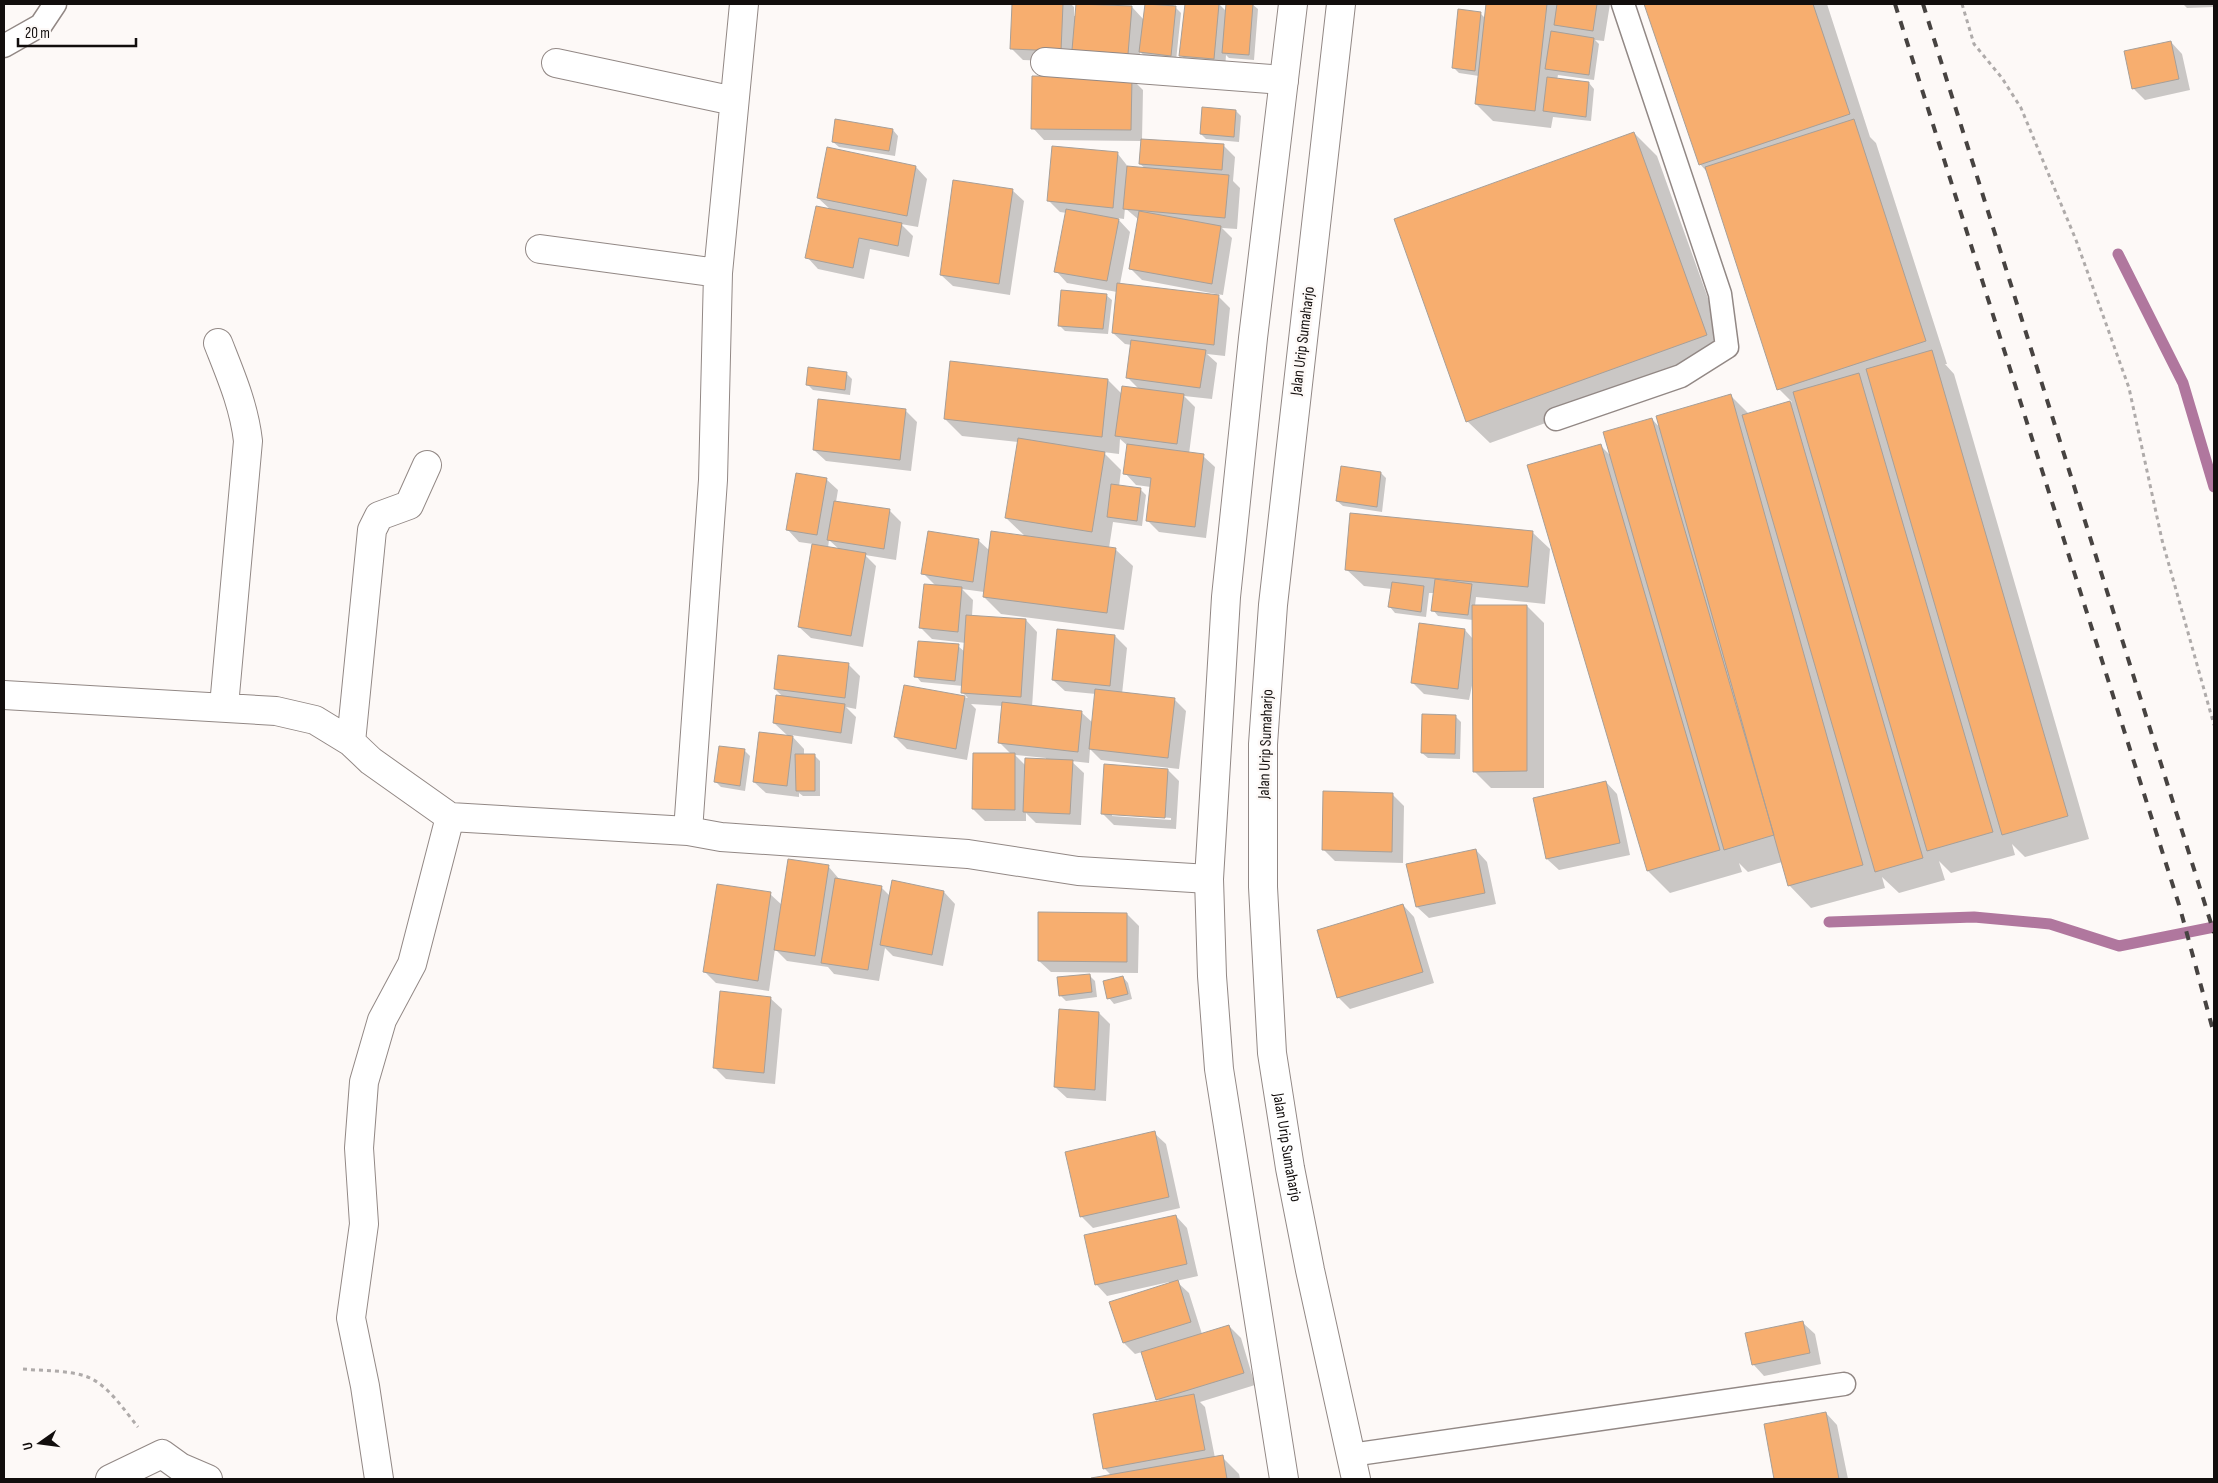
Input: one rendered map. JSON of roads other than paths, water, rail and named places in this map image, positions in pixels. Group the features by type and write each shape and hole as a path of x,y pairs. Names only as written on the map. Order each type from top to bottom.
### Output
{"main road":[{"path":"688,831 713,480 718,273 744,4"},
{"path":"1284,1479 1219,1069 1212,976 1209,879 1226,597 1293,4"},
{"name":"Jalan Urip Sumaharjo","path":"1341,4 1273,605 1264,734 1263,887 1272,1053 1290,1168 1331,1372 1353,1467"},
{"path":"1045,62 1284,80"},
{"path":"556,63 734,100"},
{"path":"540,249 718,273"},
{"path":"218,344 246,418 248,442 224,706"},
{"path":"351,742 372,530 380,516 409,505 427,465"},
{"path":"4,695 136,704 224,706 246,710 276,710 315,720 351,742 371,761 450,817 688,831 721,837 968,854 1078,871 1209,879"},
{"path":"379,1479 365,1386 351,1318 364,1224 359,1148 364,1082 382,1020 412,964 450,817"},
{"path":"110,1479 162,1454 180,1467 208,1479"}],"lane":[{"path":"4,46 41,25 55,4"},
{"path":"1556,419 1680,376 1727,347 1720,294 1624,4"},
{"path":"1353,1467 1844,1384"}],"waterway":[{"path":"2118,254 2183,383 2214,487"},
{"path":"1829,922 1974,917 2050,924 2119,946 2214,927"}],"railway":[{"path":"1895,4 2180,908 2214,1034"},
{"path":"1923,4 2214,933"}]}
